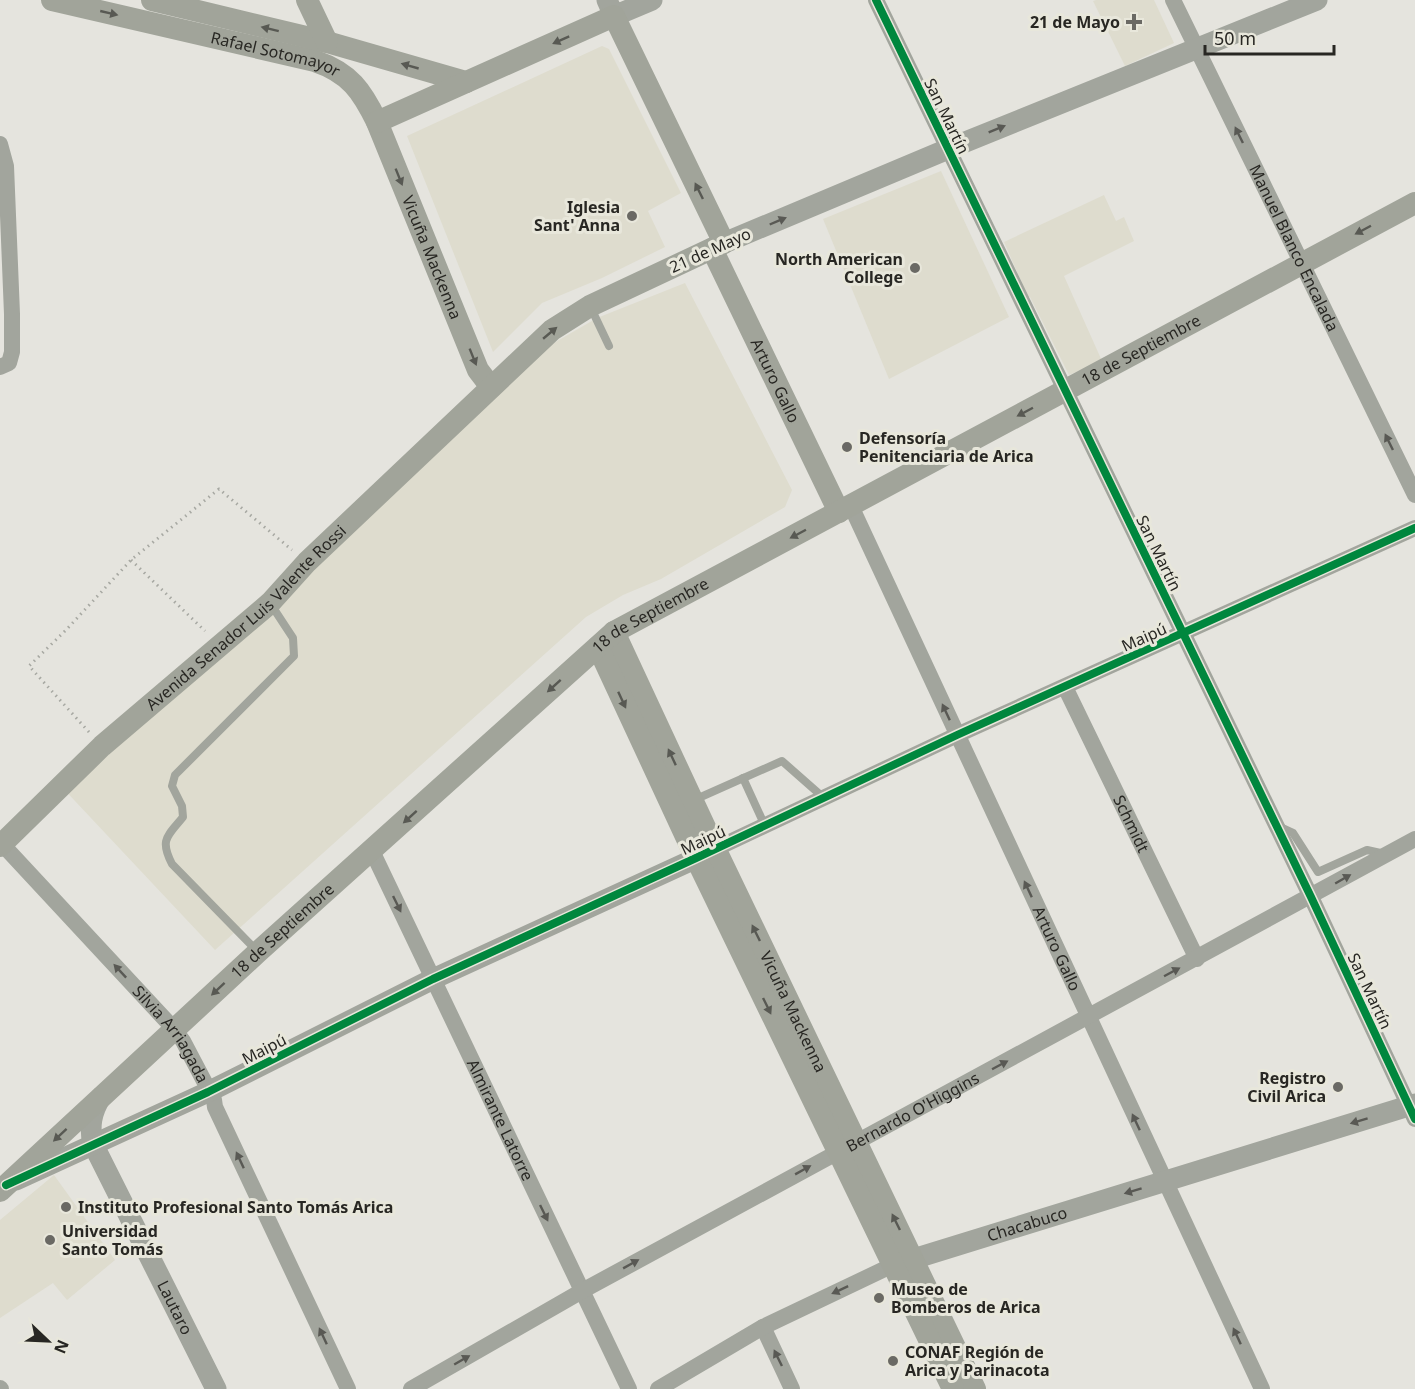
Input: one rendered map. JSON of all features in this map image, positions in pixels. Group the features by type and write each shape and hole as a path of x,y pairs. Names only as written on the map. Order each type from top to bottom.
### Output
{"main road":[{"name":"Rafael Sotomayor","path":"52,0 328,65 350,80 366,100 377,122"},
{"name":"Rafael Sotomayor","path":"152,0 327,42 466,81"},
{"path":"302,58 313,59 318,56 326,48 327,42 307,0"},
{"path":"377,122 466,81 610,8"},
{"name":"Arturo Gallo","path":"610,8 718,246 845,509"},
{"name":"Vicuña Mackenna","path":"377,122 478,370 491,387"},
{"name":"18 de Septiembre","path":"3,1188 258,952 606,639 1415,203"},
{"name":"21 de Mayo","path":"491,387 552,330 590,306 718,246"},
{"name":"Avenida Senador Luis Valente Rossi","path":"1,845 102,746 270,603 307,562 491,387"},
{"name":"Vicuña Mackenna","path":"606,639 693,801 706,854"},
{"name":"Vicuña Mackenna","path":"606,639 706,854 903,1262 975,1389"},
{"name":"Vicuña Mackenna","path":"903,1262 952,1389"}],"street":[{"path":"610,8 652,0"},
{"name":"San Martín","path":"876,0 1413,1110"},
{"name":"Manuel Blanco Encalada","path":"1173,0 1415,495"},
{"name":"21 de Mayo","path":"718,246 948,149 1317,0"},
{"path":"0,144 6,166 12,314 12,352 9,363 0,368"},
{"name":"Arturo Gallo","path":"845,509 957,735 1262,1389"},
{"name":"Maipú","path":"3,1188 208,1092 433,979 706,854 957,735 1415,528"},
{"name":"Schmidt","path":"1065,687 1197,959"},
{"name":"Bernardo O'Higgins","path":"411,1389 582,1291 1415,839"},
{"name":"Silvia Arriagada","path":"1,845 183,1041 214,1100 348,1389"},
{"name":"Almirante Latorre","path":"372,851 629,1389"},
{"name":"Lautaro","path":"103,1095 92,1116 93,1144 216,1389"},
{"name":"Chacabuco","path":"658,1389 763,1327 903,1262 1164,1181 1413,1110"},
{"path":"763,1327 792,1389"}],"lane":[{"path":"590,306 609,346"},
{"path":"258,952 172,864 165,850 167,838 183,817 182,806 172,786 175,776 294,656 293,638 270,603"},
{"path":"693,801 782,760 824,798"},
{"path":"743,778 765,826"},
{"path":"1276,825 1293,833 1318,872 1367,850 1387,854"}],"path":[{"path":"102,746 29,666 66,630 130,560 219,489 307,562"},
{"path":"130,560 220,645"}],"shaded area":[{"name":"21 de Mayo","path":"1154,0 1174,43 1125,66 1093,1"},
{"path":"602,46 609,49 681,193 648,211 665,247 602,278 542,303 493,352 407,136"},
{"name":"North American College","path":"941,171 1009,317 889,379 823,219"},
{"path":"1104,195 1116,221 1124,217 1134,241 1064,276 1102,361 1069,375 1028,297 1004,242"},
{"path":"685,283 792,490 785,507 661,579 623,595 586,617 215,950 59,784 526,359 597,318"},
{"name":"Universidad Santo Tomás","path":"54,1175 115,1260 67,1300 53,1283 0,1318 0,1220"}],"cycle path":[{"path":"876,0 1311,897 1415,1119"},
{"path":"6,1185 208,1092 433,979 957,735 1415,528"}],"place":[{"name":"21 de Mayo","path":"1134,22"},
{"name":"Iglesia Sant' Anna","path":"632,216"},
{"name":"North American College","path":"915,268"},
{"name":"Defensoría Penitenciaria de Arica","path":"847,447"},
{"name":"Registro Civil Arica","path":"1338,1087"},
{"name":"Instituto Profesional Santo Tomás Arica","path":"66,1207"},
{"name":"Universidad Santo Tomás","path":"50,1240"},
{"name":"Museo de Bomberos de Arica","path":"879,1298"},
{"name":"CONAF Región de Arica y Parinacota","path":"893,1361"}]}
